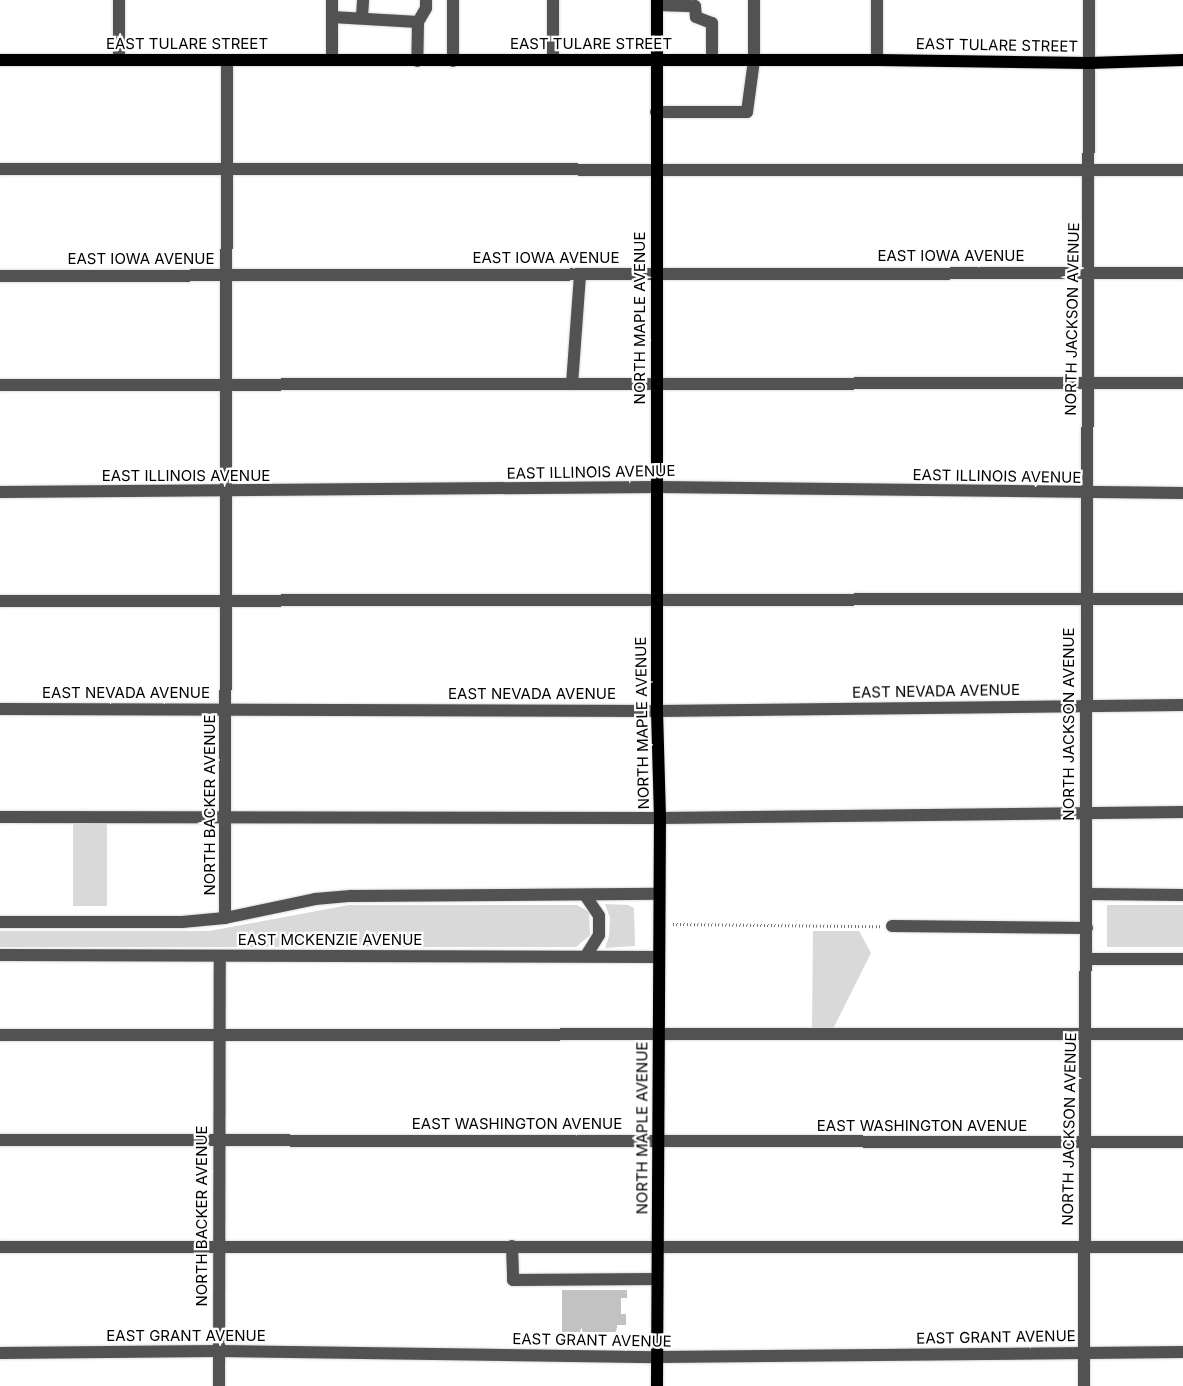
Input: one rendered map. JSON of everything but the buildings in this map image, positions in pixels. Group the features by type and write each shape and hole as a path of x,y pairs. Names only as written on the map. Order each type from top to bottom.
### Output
{"main road":[{"name":"NORTH MAPLE AVENUE","path":"656,1386 660,818 657,711 658,486 655,274 657,3"},
{"name":"EAST TULARE STREET","path":"0,60 877,60 1089,63 1183,60"}],"street":[{"path":"119,0 119,60"},
{"path":"332,0 332,60"},
{"path":"362,0 362,16"},
{"path":"417,60 418,22 426,8 426,0"},
{"path":"453,0 453,60"},
{"path":"553,0 553,60"},
{"path":"656,112 747,112 754,60 754,0"},
{"path":"877,0 877,60"},
{"name":"NORTH JACKSON AVENUE","path":"1084,1386 1088,959 1085,812 1089,0"},
{"path":"657,3 695,3 696,17 712,23 712,60"},
{"path":"332,16 362,16 374,22 418,22"},
{"name":"NORTH BACKER AVENUE","path":"225,918 229,275 227,61"},
{"path":"0,169 1183,170"},
{"name":"EAST IOWA AVENUE","path":"0,276 1183,273"},
{"path":"572,384 580,274"},
{"path":"0,385 1183,383"},
{"name":"EAST ILLINOIS AVENUE","path":"0,492 227,492 658,486 1183,493"},
{"path":"0,601 1183,599"},
{"name":"EAST NEVADA AVENUE","path":"0,709 657,711 1183,705"},
{"path":"0,817 660,818 1183,812"},
{"name":"EAST MCKENZIE AVENUE","path":"0,922 182,922 225,918 315,900 351,896 659,894"},
{"path":"1087,894 1183,895"},
{"path":"586,895 599,916 600,935 586,956"},
{"path":"892,926 1087,928"},
{"name":"EAST MCKENZIE AVENUE","path":"0,955 659,957"},
{"name":"NORTH BACKER AVENUE","path":"219,1386 218,1139 220,956"},
{"path":"1088,959 1183,959"},
{"path":"0,1035 1183,1034"},
{"name":"EAST WASHINGTON AVENUE","path":"0,1140 1183,1142"},
{"path":"512,1246 513,1280 657,1279"},
{"path":"0,1247 512,1246 658,1250 1183,1247"},
{"name":"EAST GRANT AVENUE","path":"0,1353 218,1351 657,1357 1183,1352"}],"path":[{"path":"659,924 892,926"}],"shaded area":[{"path":"73,824 107,824 107,906 73,906"},
{"path":"605,904 628,905 634,908 635,946 605,948 609,936 610,918"},
{"path":"349,905 577,905 589,912 590,935 576,947 0,947 0,931 209,931"},
{"path":"1107,905 1183,905 1183,947 1107,947"},
{"path":"813,931 859,931 871,953 833,1029 812,1029"}]}
